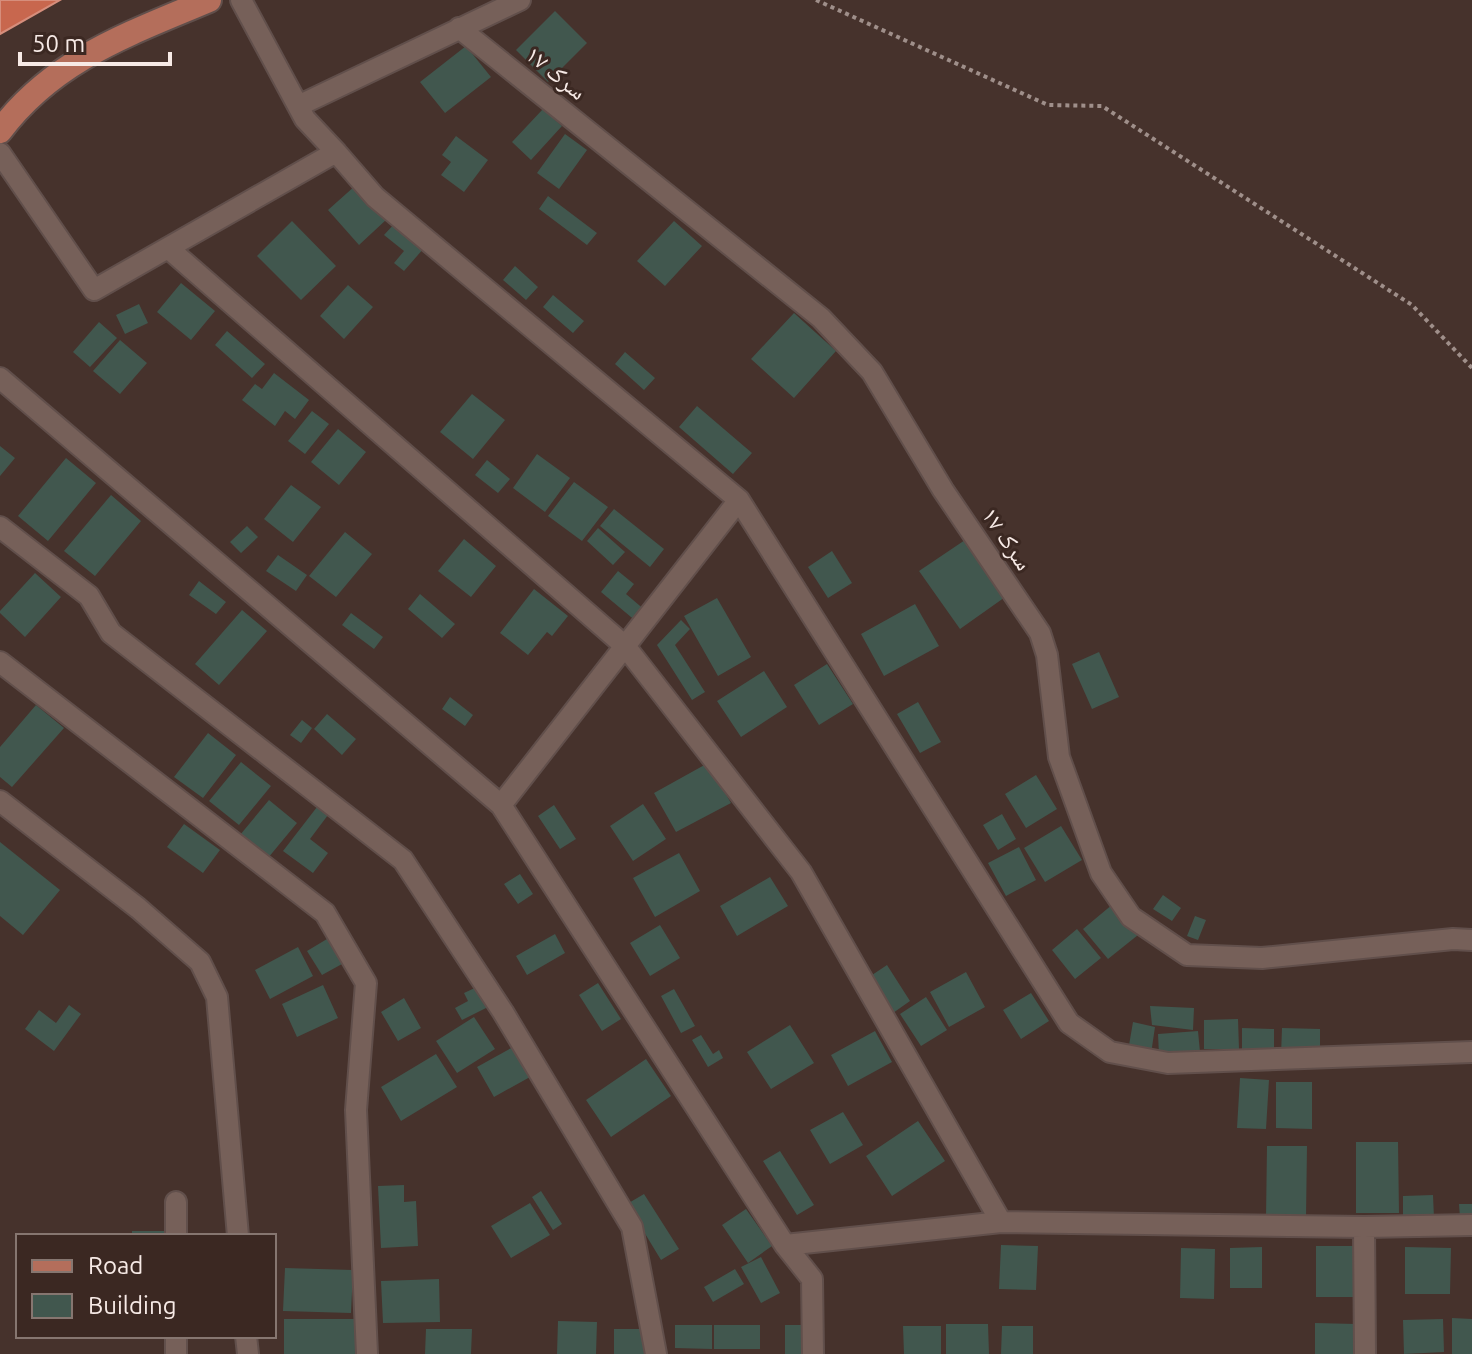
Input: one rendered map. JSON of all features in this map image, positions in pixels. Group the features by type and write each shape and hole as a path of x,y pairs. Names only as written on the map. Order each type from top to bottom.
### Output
{"main road":[{"path":"0,131 31,96 65,67 106,43 209,0"}],"street":[{"path":"241,0 305,119 375,197 739,500 1069,1023 1110,1052 1168,1063 1472,1052"},
{"path":"298,106 520,0"},
{"name":"سرک ۱۷","path":"459,28 821,318 872,372 943,490 1040,633 1047,655 1059,757 1101,873 1131,917 1187,955 1262,958 1453,939 1472,940"},
{"path":"0,153 94,290 336,152"},
{"path":"168,248 625,646 801,872 1001,1222"},
{"path":"0,378 501,805 785,1245 812,1279 813,1354"},
{"path":"501,805 739,500"},
{"path":"0,527 89,596 111,633 403,860 503,1012 632,1227 656,1354"},
{"path":"0,662 325,913 366,983 356,1110 367,1354"},
{"path":"0,801 138,908 200,962 217,997 238,1234"},
{"path":"176,1202 176,1234"},
{"path":"785,1245 1001,1222 1364,1227 1472,1225"},
{"path":"1364,1227 1365,1354"}],"path":[{"path":"816,0 1048,105 1102,106 1412,305 1472,368"}],"shaded area":[{"path":"0,0 60,0 0,34"}],"building":[{"path":"555,11 587,43 548,82 516,50"},
{"path":"466,46 491,77 445,113 420,82"},
{"path":"543,109 562,126 531,160 512,142"},
{"path":"565,134 587,150 559,189 537,173"},
{"path":"456,136 488,160 464,192 441,175 451,162 442,155"},
{"path":"356,185 387,219 359,245 328,210"},
{"path":"548,196 597,233 587,245 539,209"},
{"path":"292,221 336,266 301,300 257,256"},
{"path":"674,221 702,246 665,286 637,261"},
{"path":"395,223 424,248 404,271 394,263 404,251 384,235"},
{"path":"515,266 538,287 526,300 503,280"},
{"path":"181,283 215,311 191,340 157,312"},
{"path":"348,285 373,307 344,339 320,316"},
{"path":"553,295 584,321 573,333 543,307"},
{"path":"139,304 148,323 125,334 116,315"},
{"path":"794,313 836,351 794,398 751,359"},
{"path":"99,322 117,338 90,367 73,352"},
{"path":"227,331 265,364 252,378 215,345"},
{"path":"120,340 147,363 120,394 93,371"},
{"path":"625,352 655,378 644,390 615,364"},
{"path":"274,373 309,400 295,419 285,411 275,426 242,400 255,384 262,389"},
{"path":"472,394 505,420 473,459 440,432"},
{"path":"697,406 752,453 733,474 679,427"},
{"path":"312,411 329,424 305,454 288,441"},
{"path":"338,429 366,452 339,485 311,462"},
{"path":"0,446 15,458 0,476"},
{"path":"537,454 570,478 545,512 513,488"},
{"path":"66,458 96,483 48,541 18,516"},
{"path":"487,460 510,479 498,493 475,475"},
{"path":"574,482 608,507 582,541 548,516"},
{"path":"291,485 321,507 293,542 264,519"},
{"path":"111,495 141,521 95,576 64,551"},
{"path":"614,509 664,549 650,567 600,526"},
{"path":"247,526 258,537 241,553 230,542"},
{"path":"598,528 625,552 613,565 587,541"},
{"path":"345,532 372,554 336,597 309,576"},
{"path":"968,538 1008,595 960,629 919,571"},
{"path":"464,539 496,566 471,597 438,571"},
{"path":"832,551 852,583 828,598 808,567"},
{"path":"278,555 307,575 296,591 266,571"},
{"path":"618,571 634,584 626,594 646,611 637,622 601,592"},
{"path":"35,573 61,597 25,637 0,611"},
{"path":"199,581 226,602 216,614 189,595"},
{"path":"534,589 568,616 552,636 547,632 528,655 500,633"},
{"path":"420,594 455,624 442,638 408,609"},
{"path":"717,598 751,657 718,676 684,616"},
{"path":"915,604 939,646 884,676 861,634"},
{"path":"242,610 267,631 219,685 195,664"},
{"path":"351,613 383,637 374,649 342,625"},
{"path":"681,620 690,629 675,645 705,692 692,700 657,645"},
{"path":"1099,652 1119,697 1092,709 1072,664"},
{"path":"827,664 853,704 819,725 794,685"},
{"path":"764,671 787,707 741,737 717,701"},
{"path":"450,697 473,715 465,726 442,709"},
{"path":"918,702 941,742 920,753 897,714"},
{"path":"36,705 64,728 12,787 0,777 0,747"},
{"path":"327,714 356,739 342,755 314,729"},
{"path":"302,720 312,728 301,743 290,735"},
{"path":"208,733 236,755 203,798 174,777"},
{"path":"241,762 271,786 239,825 209,801"},
{"path":"708,763 731,803 676,832 654,793"},
{"path":"1036,775 1057,809 1026,828 1005,794"},
{"path":"269,800 297,823 268,858 240,835"},
{"path":"643,804 666,839 633,861 610,826"},
{"path":"554,805 576,839 560,849 538,816"},
{"path":"317,807 328,815 310,839 328,853 313,873 283,851"},
{"path":"1002,814 1016,839 998,850 983,825"},
{"path":"184,824 220,850 203,873 167,847"},
{"path":"1061,826 1082,860 1045,882 1024,848"},
{"path":"0,842 60,890 23,935 0,916"},
{"path":"1019,847 1036,880 1006,896 988,863"},
{"path":"679,853 700,891 655,917 633,878"},
{"path":"520,874 533,894 518,904 504,884"},
{"path":"770,877 788,906 737,936 720,906"},
{"path":"1163,895 1181,908 1172,921 1153,909"},
{"path":"1113,904 1138,935 1108,959 1083,929"},
{"path":"1195,916 1206,920 1198,940 1187,936"},
{"path":"660,925 680,958 650,976 630,943"},
{"path":"1077,929 1101,958 1075,979 1052,950"},
{"path":"555,934 565,953 527,975 516,956"},
{"path":"327,939 342,964 322,975 307,951"},
{"path":"298,947 313,976 270,999 255,970"},
{"path":"887,965 910,1001 893,1013 869,977"},
{"path":"966,972 985,1007 949,1027 930,992"},
{"path":"598,983 621,1019 602,1031 579,995"},
{"path":"323,985 338,1018 297,1037 282,1004"},
{"path":"479,986 490,1006 462,1020 455,1008 468,1001 464,993"},
{"path":"674,989 695,1026 681,1033 661,996"},
{"path":"1031,993 1049,1021 1021,1039 1003,1010"},
{"path":"926,997 947,1030 921,1046 900,1014"},
{"path":"404,998 421,1028 398,1041 381,1012"},
{"path":"69,1005 81,1014 54,1051 25,1029 39,1010 56,1023"},
{"path":"1150,1006 1194,1008 1193,1030 1152,1025"},
{"path":"474,1017 495,1049 457,1073 436,1041"},
{"path":"1238,1019 1239,1049 1204,1049 1204,1020"},
{"path":"1133,1022 1155,1027 1151,1054 1128,1051"},
{"path":"790,1025 814,1063 771,1089 747,1052"},
{"path":"1242,1028 1274,1029 1274,1055 1242,1055"},
{"path":"1282,1028 1320,1029 1320,1055 1281,1055"},
{"path":"875,1031 892,1062 848,1086 831,1055"},
{"path":"1198,1031 1200,1052 1159,1055 1158,1034"},
{"path":"701,1035 713,1054 719,1050 723,1058 708,1067 692,1040"},
{"path":"513,1047 530,1077 494,1097 477,1067"},
{"path":"436,1054 457,1087 401,1121 381,1087"},
{"path":"646,1059 671,1096 611,1137 586,1100"},
{"path":"1240,1078 1269,1080 1266,1129 1237,1128"},
{"path":"1276,1082 1312,1082 1312,1129 1276,1128"},
{"path":"843,1112 863,1145 830,1164 810,1130"},
{"path":"918,1121 945,1161 892,1196 866,1156"},
{"path":"1356,1142 1398,1142 1399,1213 1356,1213"},
{"path":"1267,1146 1307,1146 1306,1218 1266,1218"},
{"path":"780,1151 814,1205 797,1215 763,1161"},
{"path":"404,1185 404,1202 416,1201 418,1246 381,1248 378,1186"},
{"path":"541,1191 562,1224 553,1230 532,1197"},
{"path":"644,1194 679,1249 661,1260 627,1204"},
{"path":"1433,1195 1434,1218 1403,1218 1403,1196"},
{"path":"530,1203 550,1235 511,1258 491,1226"},
{"path":"1459,1204 1472,1204 1472,1218 1460,1218"},
{"path":"746,1209 772,1246 748,1263 722,1225"},
{"path":"132,1231 165,1231 165,1234 132,1234"},
{"path":"1001,1245 1038,1246 1036,1290 999,1289"},
{"path":"1316,1246 1354,1246 1354,1297 1316,1297"},
{"path":"1262,1247 1262,1288 1230,1288 1230,1248"},
{"path":"1405,1247 1451,1248 1450,1294 1405,1294"},
{"path":"1181,1248 1215,1249 1214,1299 1180,1298"},
{"path":"761,1257 780,1293 761,1303 741,1267"},
{"path":"285,1268 353,1270 351,1313 283,1311"},
{"path":"735,1269 744,1284 713,1302 704,1287"},
{"path":"439,1279 440,1322 383,1323 381,1281"},
{"path":"1452,1318 1472,1319 1472,1354 1452,1354"},
{"path":"284,1319 355,1319 355,1354 284,1354"},
{"path":"1443,1319 1444,1352 1404,1354 1403,1320"},
{"path":"558,1321 597,1322 596,1354 557,1354"},
{"path":"1315,1323 1356,1324 1355,1354 1315,1354"},
{"path":"946,1324 988,1324 989,1354 946,1354"},
{"path":"675,1325 712,1325 712,1349 675,1348"},
{"path":"714,1325 760,1325 760,1349 714,1349"},
{"path":"785,1325 806,1325 806,1354 785,1354"},
{"path":"903,1326 941,1326 941,1354 904,1354"},
{"path":"1002,1326 1033,1326 1033,1354 1001,1354"},
{"path":"426,1329 472,1329 471,1354 425,1354"},
{"path":"614,1329 648,1329 647,1354 614,1354"}]}
